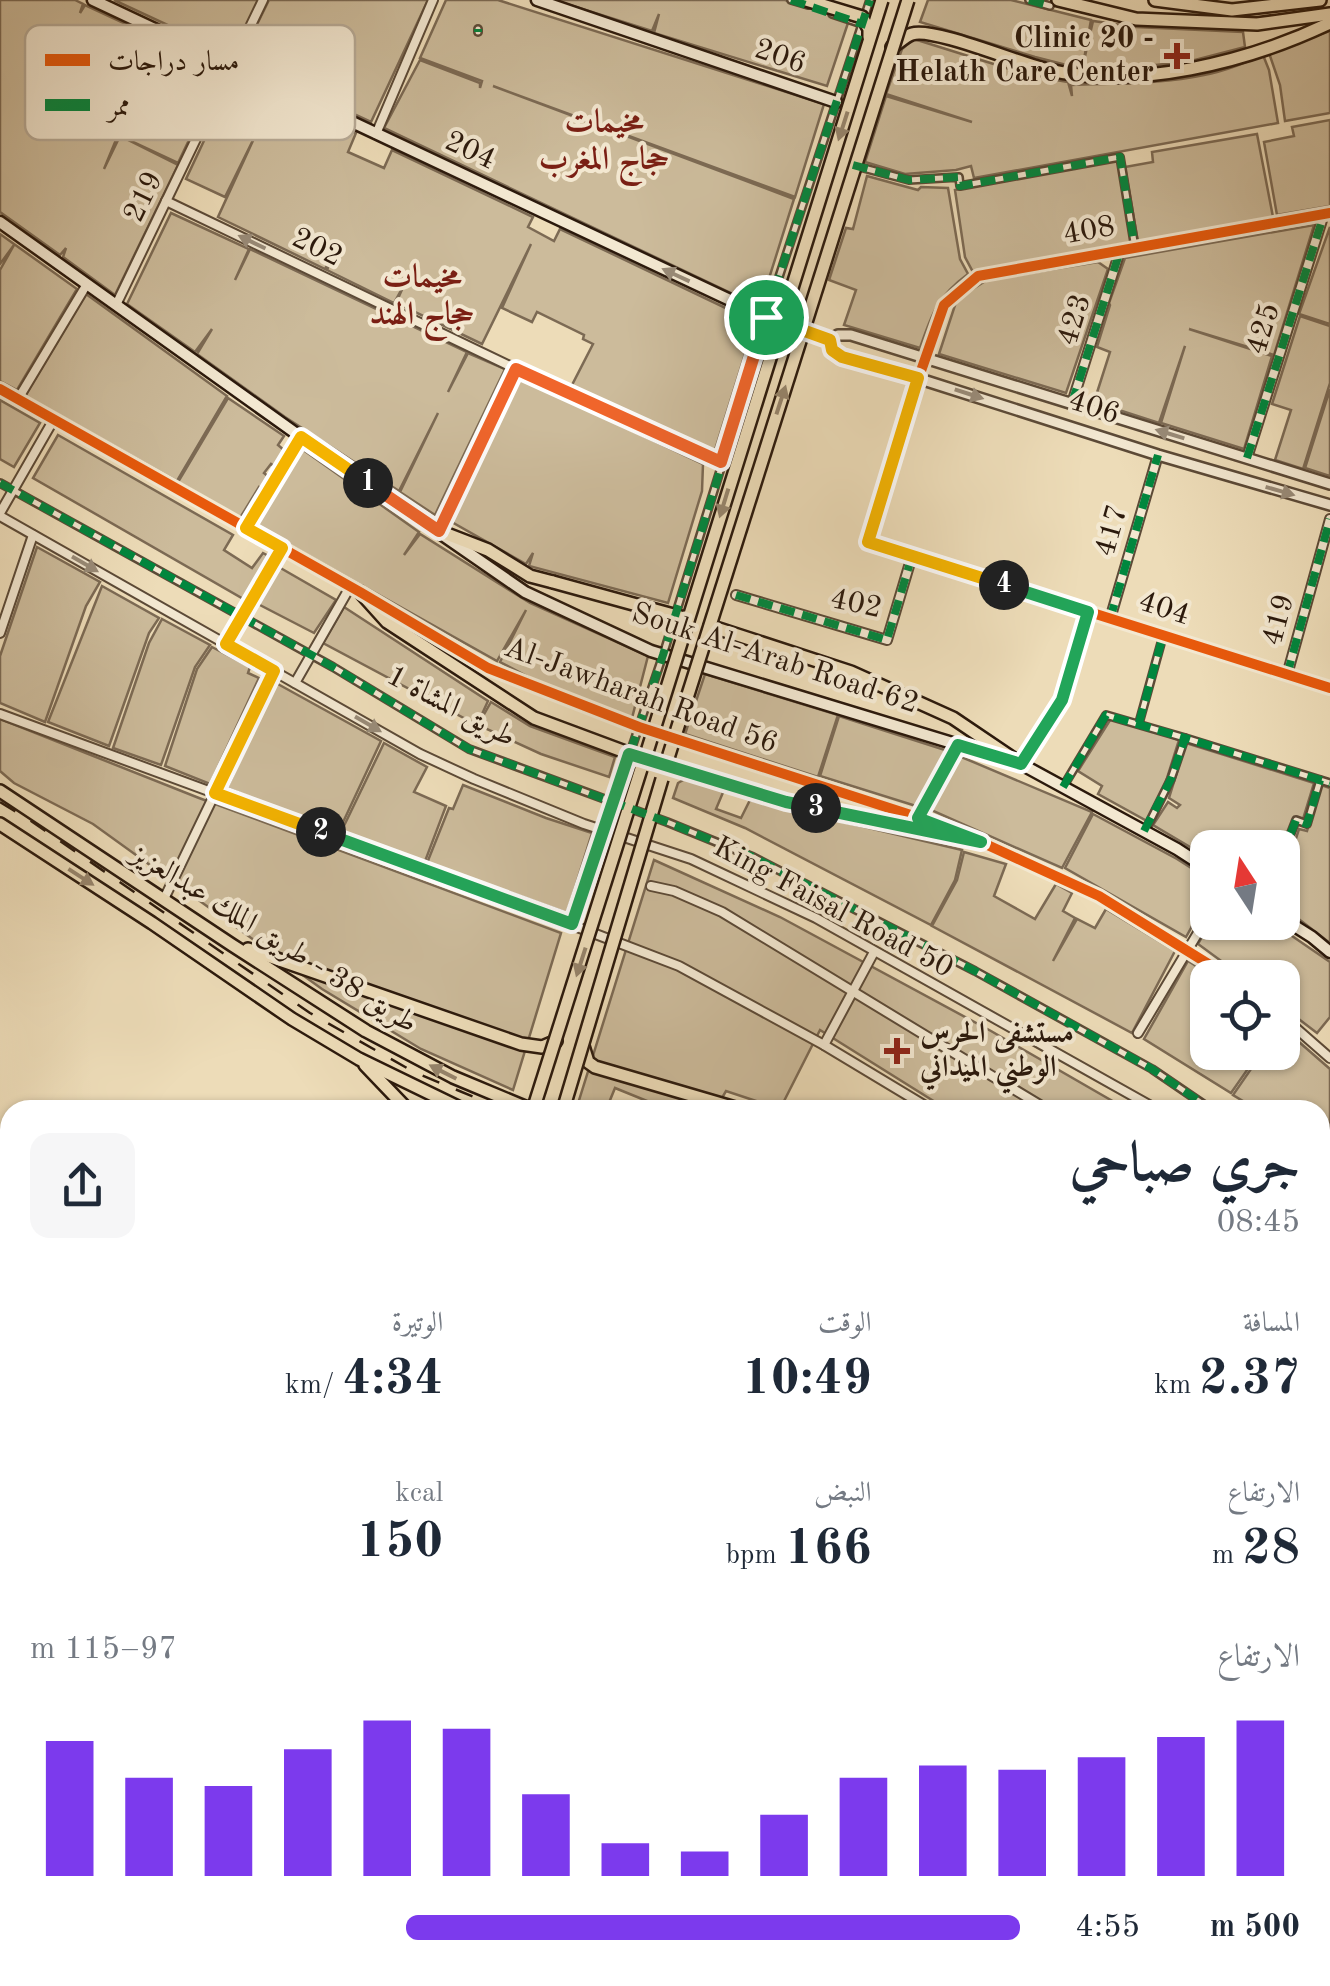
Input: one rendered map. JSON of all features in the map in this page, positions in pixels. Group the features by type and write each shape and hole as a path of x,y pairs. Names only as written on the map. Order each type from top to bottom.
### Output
{"main road":[{"name":"204","path":"92,0 145,25"},
{"name":"206","path":"537,0 836,102"},
{"path":"806,0 862,17 869,29 869,44"},
{"path":"536,1100 882,0"},
{"path":"566,1100 666,763 908,0"},
{"path":"1155,0 1232,10 1320,0"},
{"path":"1054,3 1136,19 1257,24 1330,14"},
{"path":"892,48 913,34 933,35 1046,70 1091,76 1141,75 1252,54 1330,23"},
{"name":"204","path":"355,124 766,317 830,340"},
{"name":"Souk Al-Arab Road 62","path":"0,222 525,592 663,655 1021,764 1190,859"},
{"path":"439,531 488,550 530,576 688,618"},
{"path":"355,590 387,622 534,718 644,761 666,763 786,802 854,816"},
{"path":"710,626 852,672 953,718 1021,764"},
{"name":"طريق 38 - طريق الملك عبدالعزيز","path":"0,791 366,1031 453,1077 509,1100"},
{"name":"طريق 38 - طريق الملك عبدالعزيز","path":"0,824 292,1020 359,1059 443,1100"},
{"path":"1300,929 1330,952"},
{"path":"228,943 521,1044 542,1047 556,1041"},
{"path":"583,1046 588,1062 595,1068 707,1100"},
{"path":"359,1059 398,1100"}],"street":[{"name":"219","path":"251,25 263,0"},
{"path":"376,134 433,0"},
{"path":"792,0 862,24"},
{"path":"572,924 663,655 766,317 870,0"},
{"path":"1029,0 1054,3"},
{"name":"219","path":"116,305 196,140"},
{"path":"853,165 909,180 958,177 960,186 1120,158 1135,248"},
{"name":"202","path":"166,201 516,369 721,462"},
{"name":"408","path":"868,542 944,305 978,276 1327,213"},
{"name":"425","path":"1247,458 1327,213"},
{"name":"423","path":"1072,403 1120,250"},
{"path":"18,399 87,284"},
{"name":"406","path":"1330,484 851,335 838,335 830,340 832,350 842,357 1330,506"},
{"path":"439,531 516,369"},
{"name":"Al-Jawharah Road 56","path":"0,389 488,668 639,728 981,842 1099,896 1203,960"},
{"path":"0,514 54,420"},
{"path":"246,528 301,437"},
{"name":"417","path":"1110,619 1158,455"},
{"name":"طريق المشاة 1","path":"0,483 311,656 468,749 667,822 770,866 1072,1024 1197,1100"},
{"name":"King Faisal Road 50","path":"0,514 420,754 474,780 691,859 816,918 1140,1100"},
{"name":"419","path":"1287,675 1330,519"},
{"path":"0,632 33,535"},
{"name":"404","path":"868,542 1330,688"},
{"path":"226,644 282,548"},
{"name":"402","path":"736,595 887,640 912,556"},
{"path":"295,684 355,590"},
{"path":"1021,764 1062,700 1088,612"},
{"path":"1139,723 1163,636"},
{"path":"164,900 274,671"},
{"path":"0,714 678,966 915,1100"},
{"path":"1063,787 1106,715 1330,783"},
{"path":"1144,832 1171,778 1185,738"},
{"path":"918,818 958,745"},
{"path":"1292,830 1296,820 1307,824 1320,780"},
{"name":"Al-Jawharah Road 56","path":"854,816 981,842"},
{"path":"651,886 674,891 722,912 1032,1100"},
{"path":"1138,1033 1193,940"},
{"path":"824,1045 874,952"},
{"path":"1300,1032 1330,1058"}],"shaded area":[{"path":"0,0 75,0 83,4 80,13 85,5 128,25 25,25 25,140 116,140 104,169 118,140 128,140 178,165 115,295 63,257 66,248 60,255 0,212"},
{"path":"114,0 259,0 247,25 168,25"},
{"path":"269,0 428,0 371,122 355,115 355,25 257,25"},
{"path":"446,0 498,0 824,104 795,197 493,86 794,199 760,307 384,128 420,60 480,83 480,88 482,81 420,58"},
{"path":"554,0 785,0 849,20 827,86 654,33 659,14 652,31"},
{"path":"928,0 1011,0 1091,20 1083,65 1093,21 1243,32 1245,47 1191,61 1082,69 920,22"},
{"path":"1330,31 1330,113 1285,121 1280,85 1269,53"},
{"path":"914,39 1032,76 1068,82 1072,96 1071,85 1188,78 1263,55 1278,123 974,178 971,166 905,174 865,162 886,96 972,122 886,94 902,49"},
{"path":"1330,120 1330,206 1277,215 1264,142 1294,136 1292,127"},
{"path":"1257,134 1273,217 1138,242 1125,167 1153,162 1152,152"},
{"path":"129,140 189,140 178,163"},
{"path":"204,140 253,140 225,197 186,179"},
{"path":"253,140 353,140 348,152 384,168 392,150 533,217 528,227 554,241 560,229 755,322 714,453 571,387 593,344 583,339 584,335 537,312 532,322 502,308 531,244 482,344 396,303 404,285 394,303 327,270 335,250 325,269 218,217"},
{"path":"1118,160 1132,242 973,272 965,257 955,190"},
{"path":"867,176 918,190 948,188 960,259 968,274 937,306 920,348 844,325 856,290 829,280 846,228 853,229"},
{"path":"171,213 249,249 235,280 250,249 467,352 448,392 468,353 505,369 435,515 400,492 438,413 399,491 197,354 212,329 195,352 127,304"},
{"path":"1314,225 1274,355 1189,329 1272,356 1244,449 1161,423 1185,346 1159,423 1094,402 1110,352 1097,347 1125,258"},
{"path":"1330,227 1330,324 1299,314"},
{"path":"0,234 77,289 17,390 0,381 0,270 14,245 0,264"},
{"path":"1098,262 1108,269 1066,393 939,354 957,299 987,280"},
{"path":"86,294 227,396 177,481 25,396"},
{"path":"1300,316 1330,326 1330,383 1303,469 1275,460 1291,410 1272,404"},
{"path":"519,377 703,464 702,491 668,603 529,566 533,553 526,564 450,521"},
{"path":"1330,389 1330,476 1305,468"},
{"path":"228,398 284,436 278,445 285,451 276,467 271,464 264,473 270,478 263,489 259,487 240,518 178,482"},
{"path":"0,400 40,423 14,467 0,459"},
{"path":"58,435 233,535 224,550 252,568 263,553 274,559 247,601 33,478"},
{"path":"302,449 419,532 404,555 420,534 530,603 648,656 632,718 538,682 500,662 526,610 497,661 256,526"},
{"path":"37,547 100,582 86,606 45,722 0,703 0,656"},
{"path":"277,566 336,600 314,633 258,604"},
{"path":"102,586 159,618 149,633 109,746 48,722"},
{"path":"344,607 488,701 477,725 323,643"},
{"path":"162,619 210,645 195,667 161,765 113,748 149,643"},
{"path":"212,647 250,667 248,673 259,678 210,784 165,766 197,669"},
{"path":"705,674 838,715 818,777 685,734"},
{"path":"276,683 381,741 338,833 227,788"},
{"path":"491,702 530,726 615,757 609,777 541,754 478,725"},
{"path":"839,716 945,750 941,766 916,806 820,776"},
{"path":"1112,717 1179,740 1162,794 1147,821 1098,794 1102,786 1078,771"},
{"path":"0,719 561,933 513,1090 421,1049 322,989 93,824 14,783 0,771"},
{"path":"384,743 427,767 414,792 446,806 424,864 341,832"},
{"path":"1186,743 1314,783 1303,819 1294,817 1290,830 1190,830 1190,847 1153,825 1168,802 1177,808 1180,805 1169,798"},
{"path":"959,756 1092,812 1062,868 931,810"},
{"path":"685,779 724,790 716,809 741,818 750,800 962,850 955,880 931,925 745,828 673,798 678,783"},
{"path":"463,785 592,833 567,913 427,863 449,808 453,809"},
{"path":"1321,785 1330,788 1330,943 1300,920 1299,830 1299,829 1307,831"},
{"path":"1093,814 1190,867 1190,930 1186,937 1065,868"},
{"path":"964,852 1006,864 994,896 1035,919 1056,884 1072,893 1063,911 1075,918 1053,961 1077,919 1095,928 1106,909 1175,951 1132,1033 932,926 957,880"},
{"path":"654,860 780,917 1111,1100 932,1100 820,1030 785,1100 753,1100 726,1091 721,1100 644,1100 615,1088 610,1100 579,1100"},
{"path":"1200,940 1298,940 1330,962 1330,1017 1317,1033 1300,1020 1300,960 1220,960 1198,944"},
{"path":"1188,961 1190,1068 1144,1039"},
{"path":"1300,1043 1330,1069 1330,1100 1241,1100 1233,1095 1250,1070 1300,1070"},
{"path":"1194,1070 1247,1070 1231,1093"}],"railway":[{"path":"0,802 310,1013 414,1072 481,1100"}],"marked path":[{"path":"791,0 862,24"},
{"path":"572,925 663,655 752,359 870,0"},
{"path":"1029,0 1050,6"},
{"path":"853,165 909,180 959,177 960,186 1120,157 1135,248"},
{"path":"1247,458 1324,214"},
{"path":"1072,403 1120,251"},
{"path":"1110,619 1158,455"},
{"path":"0,483 333,667 469,749 753,857 975,971 1152,1069 1197,1100"},
{"path":"1287,675 1330,519"},
{"path":"736,595 887,640 912,556"},
{"path":"1021,764 1062,700 1088,612"},
{"path":"1139,723 1163,636"},
{"path":"1063,787 1106,715 1185,738"},
{"path":"1144,831 1171,779 1185,738 1330,783"},
{"path":"1292,830 1296,820 1307,824 1320,780"}],"cycle path":[{"path":"1330,213 978,276 944,305 868,542 1330,688"},
{"path":"0,389 488,668 639,727 917,817 981,842 1099,896 1202,960"}],"place":[{"name":"Clinic 20 - Helath Care Center","path":"1177,56"},
{"name":"مستشفى الحرس الوطني الميداني","path":"897,1051"}],"district":[{"name":"مخيمات حجاج المغرب","path":"604,142"},
{"name":"مخيمات حجاج الهند","path":"422,298"}],"route":[{"path":"766,317 830,340 832,350 842,357 918,378 868,542 1088,612 1062,700 1021,764 958,745 918,818 981,842 786,802 629,754 572,924 215,793 274,671 226,644 282,548 246,528 301,437 439,531 516,369 721,462 766,317"}]}
